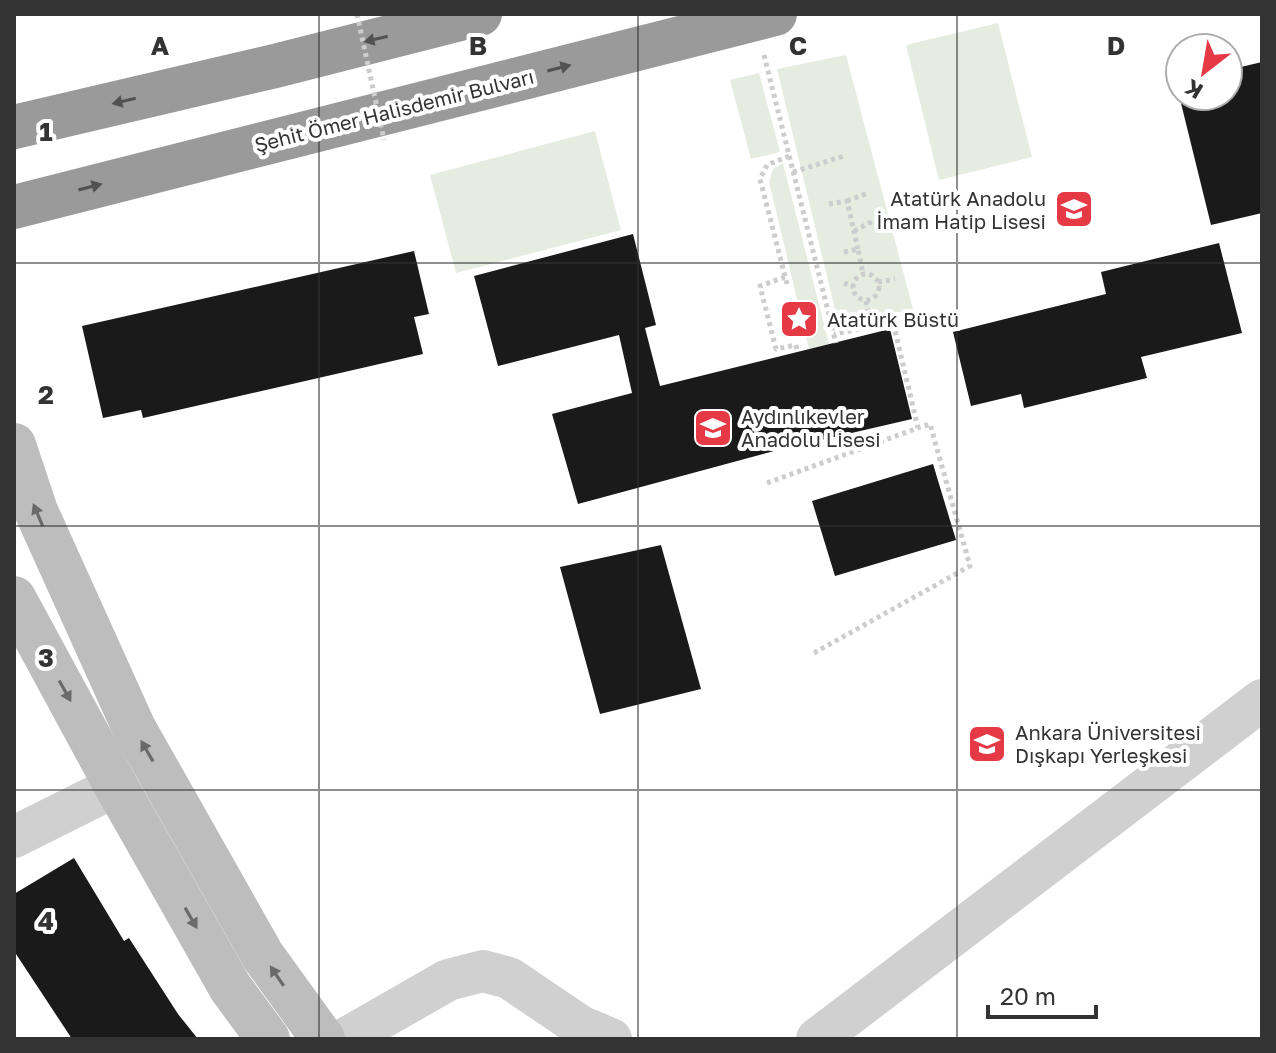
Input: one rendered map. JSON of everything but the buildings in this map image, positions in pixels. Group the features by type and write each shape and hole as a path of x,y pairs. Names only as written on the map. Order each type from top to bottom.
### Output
{"highway":[{"path":"14,127 453,17"},
{"name":"Şehit Ömer Halisdemir Bulvarı","path":"14,207 765,17"}],"main road":[{"path":"14,445 36,511 134,728 263,956 323,1039"},
{"path":"14,598 230,987 268,1039"}],"street":[{"path":"817,1039 1262,700"},
{"path":"14,837 116,786"},
{"path":"345,1039 448,980 483,971 509,978 580,1026 611,1039"}],"path":[{"path":"357,14 384,140"},
{"path":"765,17 789,156 836,343"},
{"path":"789,156 767,165 760,179 786,281 760,286 776,349 796,345 798,348"},
{"path":"793,172 844,156"},
{"path":"829,204 868,193"},
{"path":"847,201 863,274"},
{"path":"854,231 873,221"},
{"path":"844,252 858,249"},
{"path":"853,287 856,279 863,274 872,276 878,282 877,294 866,301"},
{"path":"878,282 895,279"},
{"path":"844,283 853,287 858,298 866,301"},
{"path":"866,301 871,326"},
{"path":"834,334 893,322 918,428"},
{"path":"767,483 930,424 970,566 814,653"}],"shaded area":[{"path":"998,23 1032,157 939,180 906,45"},
{"path":"846,55 913,309 839,326 777,69"},
{"path":"759,73 780,152 751,159 730,80"},
{"path":"595,131 621,230 456,273 430,175"},
{"path":"783,163 829,344 809,349 769,182 773,169"}],"place":[{"name":"Atatürk Anadolu İmam Hatip Lisesi","path":"1074,209"},
{"name":"Atatürk Büstü","path":"799,319"},
{"name":"Aydınlıkevler Anadolu Lisesi","path":"713,428"},
{"name":"Ankara Üniversitesi Dışkapı Yerleşkesi","path":"987,744"}]}
